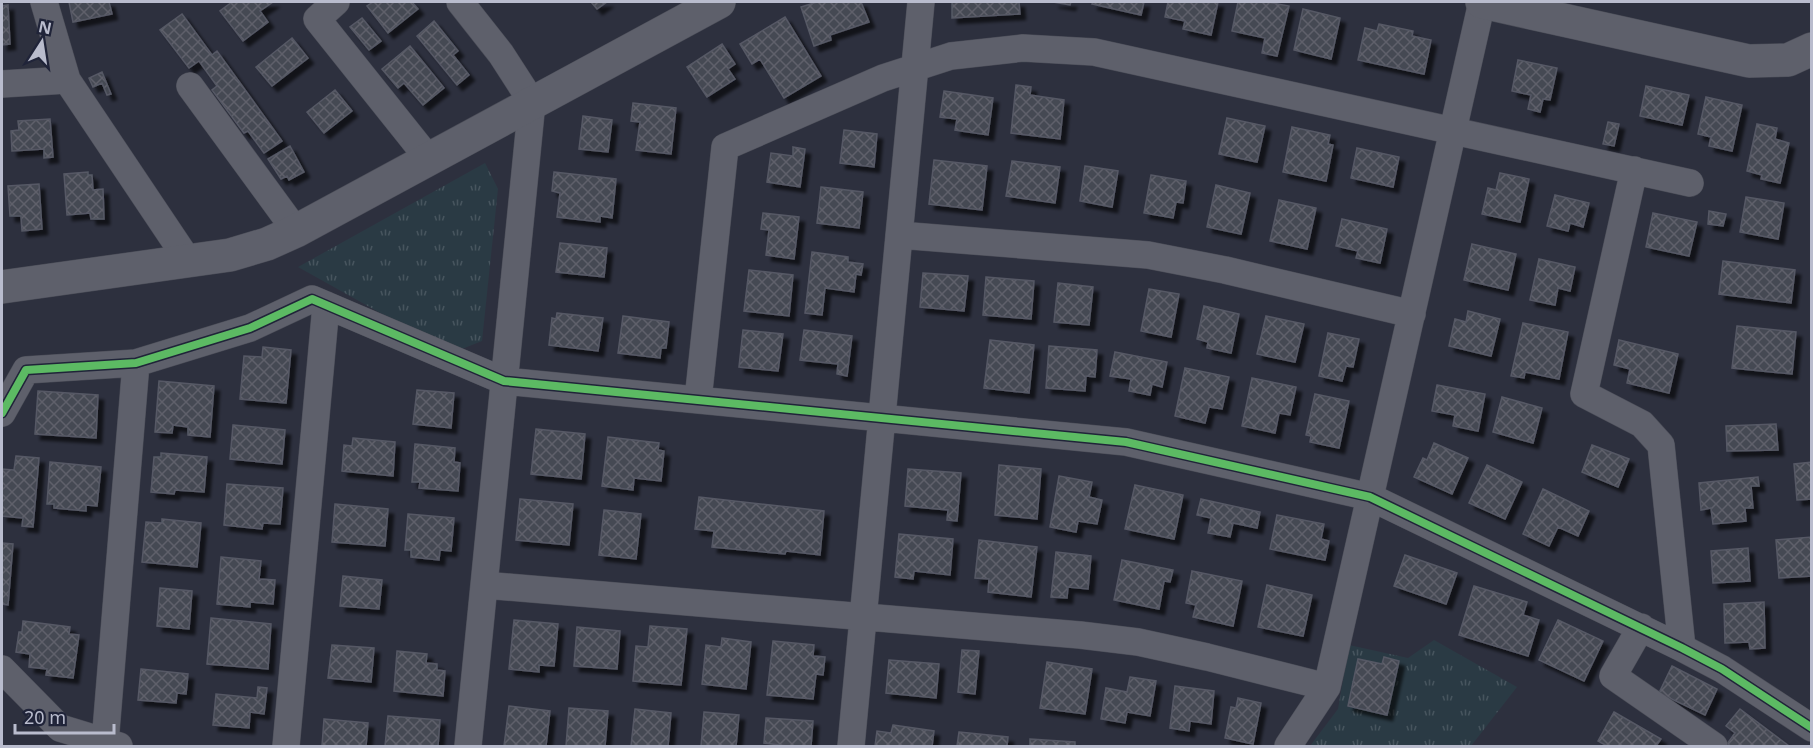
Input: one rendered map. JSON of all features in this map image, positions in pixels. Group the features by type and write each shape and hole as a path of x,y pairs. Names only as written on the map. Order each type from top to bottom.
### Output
{"street":[{"path":"45,2 67,80 189,262"},
{"path":"336,2 317,19 428,158"},
{"path":"460,2 501,54 532,102 468,747"},
{"path":"2,287 189,262 230,255 267,244 296,231 719,2"},
{"path":"851,747 921,2"},
{"path":"1288,747 1327,687 1482,2 1749,61 1788,60 1812,49"},
{"path":"698,400 725,147 883,78 951,56 1023,48 1094,52 1690,183"},
{"path":"2,84 67,80"},
{"path":"190,86 296,231"},
{"path":"1634,170 1584,394 1642,424 1661,445 1682,648"},
{"path":"899,235 1148,255 1226,270 1412,314"},
{"path":"2,413 26,370 136,363 250,328 312,299 504,381 1126,442 1370,497 1682,648 1722,669 1812,728"},
{"path":"286,747 326,305"},
{"path":"2,669 60,728 112,745 136,363"},
{"path":"484,585 1080,635 1138,642 1327,687"},
{"path":"1641,627 1613,676 1714,747"}],"green space":[{"path":"485,163 498,189 482,341 452,353 298,267"},
{"path":"1434,640 1517,687 1471,746 1310,746 1338,709 1349,645 1408,658"}],"building":[{"path":"69,2 109,2 112,14 73,22"},
{"path":"232,2 273,2 260,11 268,22 243,41 220,11"},
{"path":"373,2 412,2 418,9 388,33 367,6"},
{"path":"591,2 607,2 597,9"},
{"path":"817,2 861,2 869,22 830,35 831,40 814,46 801,7"},
{"path":"952,2 1019,2 1020,14 952,18"},
{"path":"1053,2 1071,2 1070,5"},
{"path":"1093,2 1144,2 1141,15 1092,4"},
{"path":"1168,2 1218,2 1211,35 1183,29 1185,21 1165,17"},
{"path":"1238,2 1267,2 1289,6 1277,56 1262,53 1265,38 1232,31"},
{"path":"8,5 10,44 2,45 2,6"},
{"path":"1303,9 1340,18 1331,59 1294,50"},
{"path":"182,14 212,55 217,51 282,141 264,153 248,131 244,133 212,90 217,86 199,61 189,68 160,30"},
{"path":"785,17 821,76 784,98 760,59 752,64 740,44"},
{"path":"362,18 381,41 369,50 350,27"},
{"path":"434,21 458,51 453,55 469,75 457,85 417,36"},
{"path":"1379,24 1413,31 1412,36 1431,40 1424,74 1358,60 1365,28 1377,31"},
{"path":"292,38 308,58 272,86 256,67"},
{"path":"722,44 735,64 728,69 735,79 707,97 687,67"},
{"path":"410,46 444,88 423,105 404,83 398,88 382,69"},
{"path":"1518,60 1557,68 1550,100 1543,99 1540,112 1528,109 1531,95 1512,91"},
{"path":"102,72 111,94 107,95 102,83 93,87 89,78"},
{"path":"1016,85 1031,87 1030,95 1064,100 1060,139 1011,133"},
{"path":"1646,86 1689,95 1682,125 1640,116"},
{"path":"335,90 352,111 324,133 307,112"},
{"path":"944,91 993,98 988,135 955,130 957,119 940,117"},
{"path":"1706,97 1742,105 1732,151 1709,146 1711,137 1698,134"},
{"path":"633,103 676,108 671,154 636,150 640,122 631,121"},
{"path":"583,116 612,120 608,152 579,149"},
{"path":"1227,118 1265,126 1257,162 1219,154"},
{"path":"50,119 53,157 44,158 44,149 12,151 11,131 19,130 18,121"},
{"path":"1608,122 1619,124 1614,146 1603,144"},
{"path":"1757,124 1777,128 1775,139 1789,143 1780,183 1761,179 1762,175 1747,171"},
{"path":"1292,127 1330,135 1328,144 1333,145 1326,181 1283,172"},
{"path":"844,130 877,134 874,167 840,163"},
{"path":"290,146 304,172 289,180 287,176 281,179 268,159"},
{"path":"793,147 805,149 800,187 767,182 771,153 793,156"},
{"path":"1357,148 1399,157 1393,187 1351,178"},
{"path":"934,160 987,166 982,210 929,204"},
{"path":"1012,161 1060,167 1055,203 1006,196"},
{"path":"1085,166 1118,171 1112,207 1080,201"},
{"path":"88,172 88,175 92,175 93,190 103,189 104,219 91,219 90,213 67,215 64,174"},
{"path":"554,172 616,179 612,218 600,216 600,222 557,217 560,193 552,191"},
{"path":"1500,173 1529,179 1520,222 1482,214 1488,188 1496,190"},
{"path":"1151,175 1186,181 1183,203 1176,202 1173,218 1144,213"},
{"path":"39,184 42,229 22,231 21,216 10,216 8,186"},
{"path":"1216,185 1250,193 1241,234 1207,227"},
{"path":"821,187 863,192 859,228 817,223"},
{"path":"1555,195 1589,203 1583,227 1570,223 1568,231 1547,226"},
{"path":"1746,197 1784,203 1778,239 1740,232"},
{"path":"1279,200 1316,208 1307,249 1270,241"},
{"path":"1709,211 1726,214 1723,226 1708,224"},
{"path":"763,213 799,217 794,259 766,255 769,230 761,229"},
{"path":"1653,213 1697,222 1689,256 1646,247"},
{"path":"1342,219 1387,229 1380,263 1356,258 1358,251 1336,246"},
{"path":"560,243 607,248 604,277 556,272"},
{"path":"1472,244 1516,254 1508,290 1464,280"},
{"path":"812,252 848,257 848,262 863,264 861,275 856,274 854,292 825,288 822,315 805,313"},
{"path":"1539,259 1575,267 1570,291 1558,288 1555,305 1530,300"},
{"path":"1723,261 1795,270 1791,303 1719,294"},
{"path":"749,270 793,275 789,316 744,311"},
{"path":"923,273 968,276 964,311 920,307"},
{"path":"986,277 1034,281 1031,319 983,315"},
{"path":"1058,283 1093,287 1089,325 1054,322"},
{"path":"1149,289 1179,294 1171,337 1141,331"},
{"path":"1204,306 1239,314 1231,353 1207,348 1208,342 1197,339"},
{"path":"1468,311 1500,319 1491,356 1449,346 1455,319 1466,322"},
{"path":"557,313 603,318 598,351 549,345 552,318 556,319"},
{"path":"623,316 669,322 666,348 661,348 660,358 618,353"},
{"path":"1266,316 1304,324 1295,362 1257,354"},
{"path":"1523,323 1568,332 1559,379 1525,372 1524,378 1511,376"},
{"path":"1737,326 1796,332 1792,374 1732,368"},
{"path":"743,330 783,334 778,371 739,367"},
{"path":"804,330 852,336 847,376 837,374 838,364 800,360"},
{"path":"1328,333 1359,339 1353,367 1346,366 1342,381 1319,376"},
{"path":"990,340 1034,345 1029,393 984,388"},
{"path":"1619,340 1678,354 1669,393 1627,383 1630,369 1614,365"},
{"path":"1049,346 1097,350 1095,377 1086,376 1085,391 1046,388"},
{"path":"263,347 291,350 286,403 240,399 244,356 262,357"},
{"path":"1115,352 1167,362 1162,387 1152,384 1150,395 1129,391 1131,379 1110,376"},
{"path":"1185,368 1229,377 1222,409 1209,407 1205,423 1175,416"},
{"path":"1252,378 1296,387 1290,415 1279,413 1275,433 1242,426"},
{"path":"159,381 214,386 210,437 188,435 188,427 173,425 172,433 155,432"},
{"path":"1437,385 1485,394 1478,431 1453,426 1455,415 1432,411"},
{"path":"417,390 454,393 451,428 413,424"},
{"path":"38,391 98,395 96,438 35,434"},
{"path":"1315,394 1349,401 1339,448 1310,442 1311,436 1306,435"},
{"path":"1502,397 1542,408 1533,443 1493,432"},
{"path":"1776,424 1778,450 1727,451 1726,426"},
{"path":"233,425 285,430 282,464 230,459"},
{"path":"536,429 585,434 581,479 531,474"},
{"path":"608,437 659,443 658,450 664,451 661,481 634,478 633,490 602,486"},
{"path":"353,438 395,442 393,476 342,471 344,445 352,446"},
{"path":"1434,443 1468,458 1452,494 1414,477 1423,458 1427,460"},
{"path":"415,444 455,448 454,462 460,463 458,491 419,488 420,482 412,482"},
{"path":"1592,445 1629,459 1618,487 1582,472"},
{"path":"161,453 207,457 204,492 175,490 174,494 151,492 154,457 161,457"},
{"path":"16,456 39,458 33,527 22,526 23,518 2,516 2,469 14,470"},
{"path":"50,462 101,467 97,506 86,505 86,511 54,508 54,504 47,504"},
{"path":"1812,462 1812,499 1797,500 1794,464"},
{"path":"999,465 1041,469 1037,519 995,515"},
{"path":"1487,465 1522,482 1505,519 1469,503"},
{"path":"908,469 961,473 957,521 947,520 948,510 905,506"},
{"path":"1059,476 1092,482 1089,497 1102,500 1097,524 1078,521 1076,532 1050,527"},
{"path":"1758,477 1759,486 1751,486 1753,508 1745,508 1746,521 1713,524 1711,508 1701,510 1699,483"},
{"path":"227,484 283,488 280,524 263,523 262,529 224,525"},
{"path":"1135,485 1183,495 1174,539 1125,529"},
{"path":"1543,489 1589,511 1578,536 1558,527 1549,546 1523,534"},
{"path":"699,497 824,511 820,555 712,547 714,531 695,529"},
{"path":"520,499 573,504 569,545 516,540"},
{"path":"1201,499 1260,512 1257,528 1233,523 1230,537 1208,533 1211,518 1197,515"},
{"path":"335,504 388,509 385,546 332,542"},
{"path":"604,510 641,514 636,559 599,555"},
{"path":"408,514 454,518 451,551 440,550 439,560 411,557 411,550 405,550"},
{"path":"1277,515 1324,524 1321,539 1329,541 1325,560 1270,549"},
{"path":"162,519 201,523 197,567 142,562 146,522 162,523"},
{"path":"899,534 953,539 950,575 914,571 913,579 895,577"},
{"path":"1812,537 1812,576 1779,578 1776,540"},
{"path":"979,540 1037,547 1031,597 988,592 989,579 975,578"},
{"path":"2,543 13,544 8,605 2,604"},
{"path":"1748,548 1750,581 1713,583 1711,551"},
{"path":"1056,552 1091,556 1088,589 1068,587 1067,598 1051,597"},
{"path":"1405,555 1457,573 1446,604 1394,586"},
{"path":"221,557 261,561 259,579 275,580 273,604 250,602 250,607 217,604"},
{"path":"1122,560 1173,570 1170,582 1164,581 1159,609 1114,600"},
{"path":"1192,571 1242,581 1233,626 1193,617 1196,605 1186,603"},
{"path":"343,576 382,580 379,609 340,606"},
{"path":"1267,585 1312,595 1303,636 1258,627"},
{"path":"1474,586 1527,602 1523,615 1539,620 1528,656 1459,635"},
{"path":"160,588 192,591 189,629 157,626"},
{"path":"1764,602 1765,648 1750,649 1749,642 1725,643 1724,604"},
{"path":"211,618 271,624 268,669 207,664"},
{"path":"514,620 558,624 554,666 539,665 539,672 509,669"},
{"path":"1558,620 1603,641 1584,681 1539,660"},
{"path":"23,621 70,627 69,634 79,635 73,678 46,675 47,669 29,667 30,654 16,652"},
{"path":"650,626 687,629 681,685 633,681 636,646 648,647"},
{"path":"577,627 620,631 617,669 574,666"},
{"path":"722,638 751,642 746,689 702,684 706,645 721,647"},
{"path":"773,641 814,645 813,656 825,657 823,675 816,674 813,699 767,695"},
{"path":"332,645 374,648 371,682 328,678"},
{"path":"962,650 979,651 975,694 958,692"},
{"path":"397,651 427,654 426,663 437,664 437,670 445,671 443,696 394,691"},
{"path":"1384,657 1399,661 1387,715 1348,706 1358,659 1382,664"},
{"path":"889,660 939,664 936,698 886,693"},
{"path":"1047,662 1092,669 1085,714 1040,708"},
{"path":"1672,666 1717,689 1705,715 1659,693"},
{"path":"141,669 188,674 186,694 177,693 176,703 138,700"},
{"path":"1130,677 1156,681 1150,716 1127,712 1125,723 1101,719 1106,688 1127,692"},
{"path":"1175,686 1214,691 1211,724 1190,721 1189,731 1170,728"},
{"path":"258,687 267,688 264,714 250,712 249,728 213,725 216,694 257,698"},
{"path":"1238,698 1261,703 1253,744 1225,738 1231,707 1236,708"},
{"path":"509,706 550,711 546,746 504,746"},
{"path":"569,708 608,711 605,746 566,746"},
{"path":"635,709 671,713 668,746 631,746"},
{"path":"1740,709 1789,746 1730,746 1727,744 1735,733 1726,726"},
{"path":"704,712 739,715 736,746 701,746"},
{"path":"1614,712 1661,739 1656,746 1607,746 1598,741"},
{"path":"388,716 440,720 438,746 385,746"},
{"path":"766,718 813,721 811,746 764,743"},
{"path":"324,719 368,723 366,746 322,746"},
{"path":"893,725 934,731 932,746 875,746 877,731 891,733"},
{"path":"959,732 1008,737 1007,746 957,746"},
{"path":"1030,739 1075,742 1075,746 1030,746"}],"cycle path":[{"path":"2,413 26,370 136,363 250,328 312,299 504,381 1126,442 1370,497 1682,648 1722,669 1812,728"}]}
